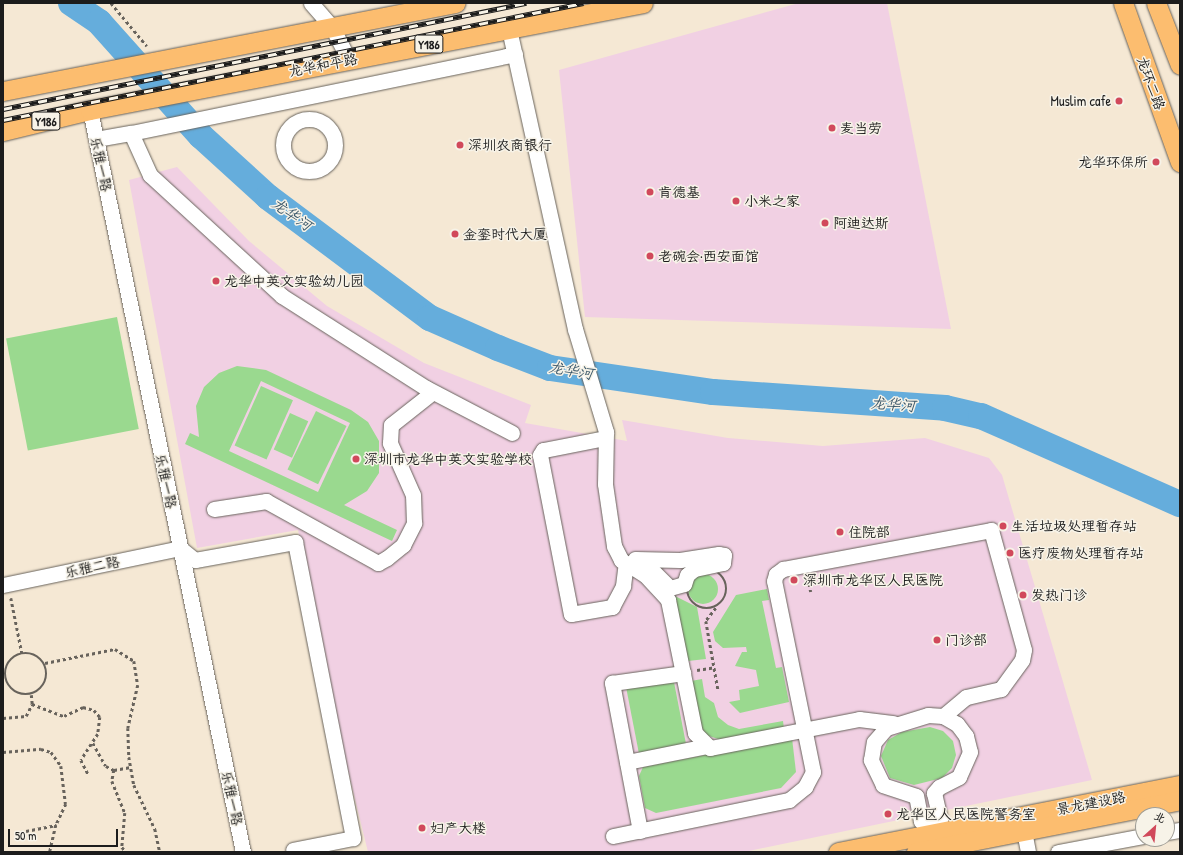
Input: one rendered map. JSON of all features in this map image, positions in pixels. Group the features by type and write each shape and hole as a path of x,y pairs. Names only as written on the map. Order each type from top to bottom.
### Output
{"main road":[{"path":"3,91 182,54 456,3"},
{"name":"龙华和平路","path":"3,131 90,110 643,3"},
{"name":"龙环二路","path":"1123,3 1180,162"},
{"path":"1156,3 1180,65"},
{"name":"景龙建设路","path":"838,852 934,833 1180,799"},
{"name":"景龙建设路","path":"916,852 1180,799"}],"street":[{"path":"311,3 332,27 349,60"},
{"path":"509,29 575,329 602,417 606,435 604,484 614,546 626,563 645,575 668,600 695,733 706,746"},
{"path":"96,139 515,54"},
{"path":"290,100 296,122"},
{"name":"乐雅一路","path":"90,110 243,852"},
{"path":"131,133 150,175 282,296 433,392 512,433"},
{"path":"214,509 266,501 378,563 387,558 403,545 414,523 413,495 390,443 391,426 433,392"},
{"path":"606,435 543,450 540,455 571,614 612,607 623,586 626,563"},
{"path":"613,836 789,800 805,786 813,772 776,574 783,569 991,530 1024,650 1022,660 1001,689 966,697 943,716"},
{"path":"180,548 195,560 295,542 353,838 292,850"},
{"name":"乐雅二路","path":"6,584 180,548"},
{"path":"724,555 723,563 694,569 687,574 684,584 670,588 650,568 635,558 680,560 724,555"},
{"path":"640,831 612,683 683,673"},
{"path":"626,762 706,746 710,748 859,719 894,724 928,715 943,716 962,729 970,752 959,776 939,787 934,793 940,819 934,833 921,821 916,796 891,790 873,769 874,742 894,724"},
{"path":"1024,831 1028,852"},
{"path":"1058,852 1135,838"}],"path":[{"path":"111,3 148,46"},
{"path":"716,607 696,604 687,595 687,581 696,572 709,571 727,584 727,598 716,607 706,621 718,689"},
{"path":"6,584 22,653"},
{"path":"44,663 115,649 134,661 138,676 128,728 131,767 134,785 155,829 160,852"},
{"path":"22,653 36,654 44,663 46,683 31,695 17,694 8,686 4,670 14,656 22,653"},
{"path":"683,673 715,667"},
{"path":"3,718 26,716 32,704 31,695"},
{"path":"32,704 64,716 75,708 94,710 100,717 100,724 93,743 81,760 88,774"},
{"path":"93,743 106,766 114,770 131,767"},
{"path":"3,752 31,747 50,752 57,758 67,794 66,804 56,825 50,852"},
{"path":"114,770 112,781 125,813 122,847 126,852"},
{"path":"26,831 56,825"}],"shaded area":[{"path":"799,3 887,3 951,329 585,317 559,70"},
{"name":"深圳市龙华区人民医院","path":"177,167 249,241 327,306 424,363 531,405 525,423 627,441 622,420 728,438 823,446 925,438 989,458 1002,475 1092,780 744,852 368,852 335,718 298,530 197,548 129,180"}],"green space":[{"path":"117,317 139,429 28,450 6,339"},
{"path":"237,366 266,370 351,410 368,422 379,441 379,473 367,491 344,505 397,530 392,541 185,444 190,433 199,437 196,406 204,387 219,373","holes":["261,381 350,423 318,492 229,451"]},
{"path":"261,386 293,400 267,460 235,445"},
{"path":"316,411 347,426 318,484 288,469"},
{"path":"290,413 308,421 292,458 274,450"},
{"path":"703,574 714,578 718,589 714,600 703,604 692,600 688,589 692,578"},
{"path":"767,589 769,600 762,601 776,668 782,667 789,702 740,713 729,702 740,700 739,690 759,686 756,670 735,666 742,652 747,652 746,647 723,648 715,641 713,632 736,595"},
{"path":"675,596 697,607 706,659 688,661"},
{"path":"673,677 686,745 639,754 626,686"},
{"path":"702,679 705,697 714,703 718,717 728,725 739,729 783,721 784,729 721,740 706,735 699,723 691,681"},
{"path":"930,727 943,731 953,741 956,755 952,768 942,778 914,785 890,778 881,756 888,740 902,732"},
{"path":"792,738 796,772 781,788 656,813 645,808 639,776 643,767"}],"waterway":[{"name":"龙华河","path":"71,3 99,22 201,136 268,197 430,318 498,348 550,368 713,392 945,408 981,416 1180,504"}],"railway":[{"path":"3,109 526,3"},
{"path":"3,120 583,3"}],"place":[{"name":"Muslim cafe","path":"1119,101"},
{"name":"麦当劳","path":"832,128"},
{"name":"深圳农商银行","path":"460,145"},
{"name":"龙华环保所","path":"1156,162"},
{"name":"肯德基","path":"650,192"},
{"name":"小米之家","path":"736,201"},
{"name":"阿迪达斯","path":"825,223"},
{"name":"金銮时代大厦","path":"455,234"},
{"name":"老碗会·西安面馆","path":"650,256"},
{"name":"龙华中英文实验幼儿园","path":"216,281"},
{"name":"深圳市龙华中英文实验学校","path":"356,459"},
{"name":"生活垃圾处理暂存站","path":"1003,526"},
{"name":"住院部","path":"840,532"},
{"name":"医疗废物处理暂存站","path":"1010,553"},
{"name":"深圳市龙华区人民医院","path":"794,580"},
{"name":"发热门诊","path":"1023,595"},
{"name":"门诊部","path":"937,640"},
{"name":"龙华区人民医院警务室","path":"888,814"},
{"name":"妇产大楼","path":"422,828"}]}
